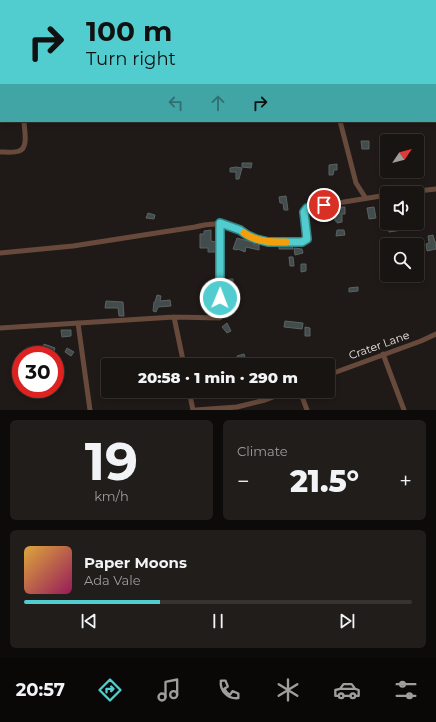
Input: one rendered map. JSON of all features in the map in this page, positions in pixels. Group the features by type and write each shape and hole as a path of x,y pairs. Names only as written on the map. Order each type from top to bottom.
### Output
{"street":[{"path":"0,152 20,151 24,148 24,122"},
{"path":"340,122 356,183 365,197"},
{"path":"424,190 436,189"},
{"path":"0,253 73,246 220,223 240,230 256,239 268,242 302,242 307,239 304,212 307,208 380,196"},
{"path":"0,328 174,317 220,318 220,223"},
{"path":"174,317 183,358"},
{"path":"78,323 90,410"},
{"name":"Crater Lane","path":"335,372 421,341 436,334"},
{"path":"383,354 404,410"},
{"path":"190,398 193,410"},
{"path":"196,410 237,408 270,398"},
{"path":"303,398 307,410"}],"building":[{"path":"361,141 369,141 369,149 362,149"},
{"path":"242,163 252,163 251,168 242,167"},
{"path":"337,164 337,170 334,170 333,175 329,175 329,165"},
{"path":"230,168 242,168 239,179 236,179 236,172 230,172"},
{"path":"286,196 288,210 284,210 283,203 280,203 279,197"},
{"path":"341,207 345,207 345,214 342,214 342,222 337,223 337,221 335,221 335,216 336,214 341,213"},
{"path":"374,207 376,218 369,219 367,208"},
{"path":"327,211 327,214 315,215 315,212"},
{"path":"148,213 155,215 154,219 146,218"},
{"path":"211,230 211,241 216,242 216,252 208,252 208,248 200,248 200,234 204,234 204,231"},
{"path":"337,230 344,230 345,235 336,236"},
{"path":"389,230 402,230 389,232"},
{"path":"433,235 436,242 436,249 427,251 426,244 429,243 428,236"},
{"path":"237,238 255,243 254,245 259,245 259,250 246,247 245,252 238,249 233,249"},
{"path":"279,246 292,246 293,249 279,249"},
{"path":"294,248 302,249 303,253 295,255"},
{"path":"289,257 293,257 294,266 290,266"},
{"path":"301,264 306,264 306,271 301,272"},
{"path":"229,279 233,279 233,287 229,287"},
{"path":"358,287 358,291 349,292 349,288"},
{"path":"157,295 161,296 160,301 170,300 171,306 158,307 156,312 153,311 154,302"},
{"path":"106,301 123,302 124,316 119,316 118,308 105,308"},
{"path":"285,321 303,323 302,329 284,327"},
{"path":"227,323 231,331 227,333 222,327"},
{"path":"305,327 310,328 310,336 305,336"},
{"path":"61,330 71,330 71,336 62,337"},
{"path":"67,348 74,352 71,356 65,352"},
{"path":"244,354 245,358 238,358 237,356"}],"slow traffic":[{"path":"244,233 256,239 268,242 286,242"}],"route":[{"path":"220,298 220,223 240,230 256,239 268,242 302,242 307,239 304,212 307,208 324,205"}]}
